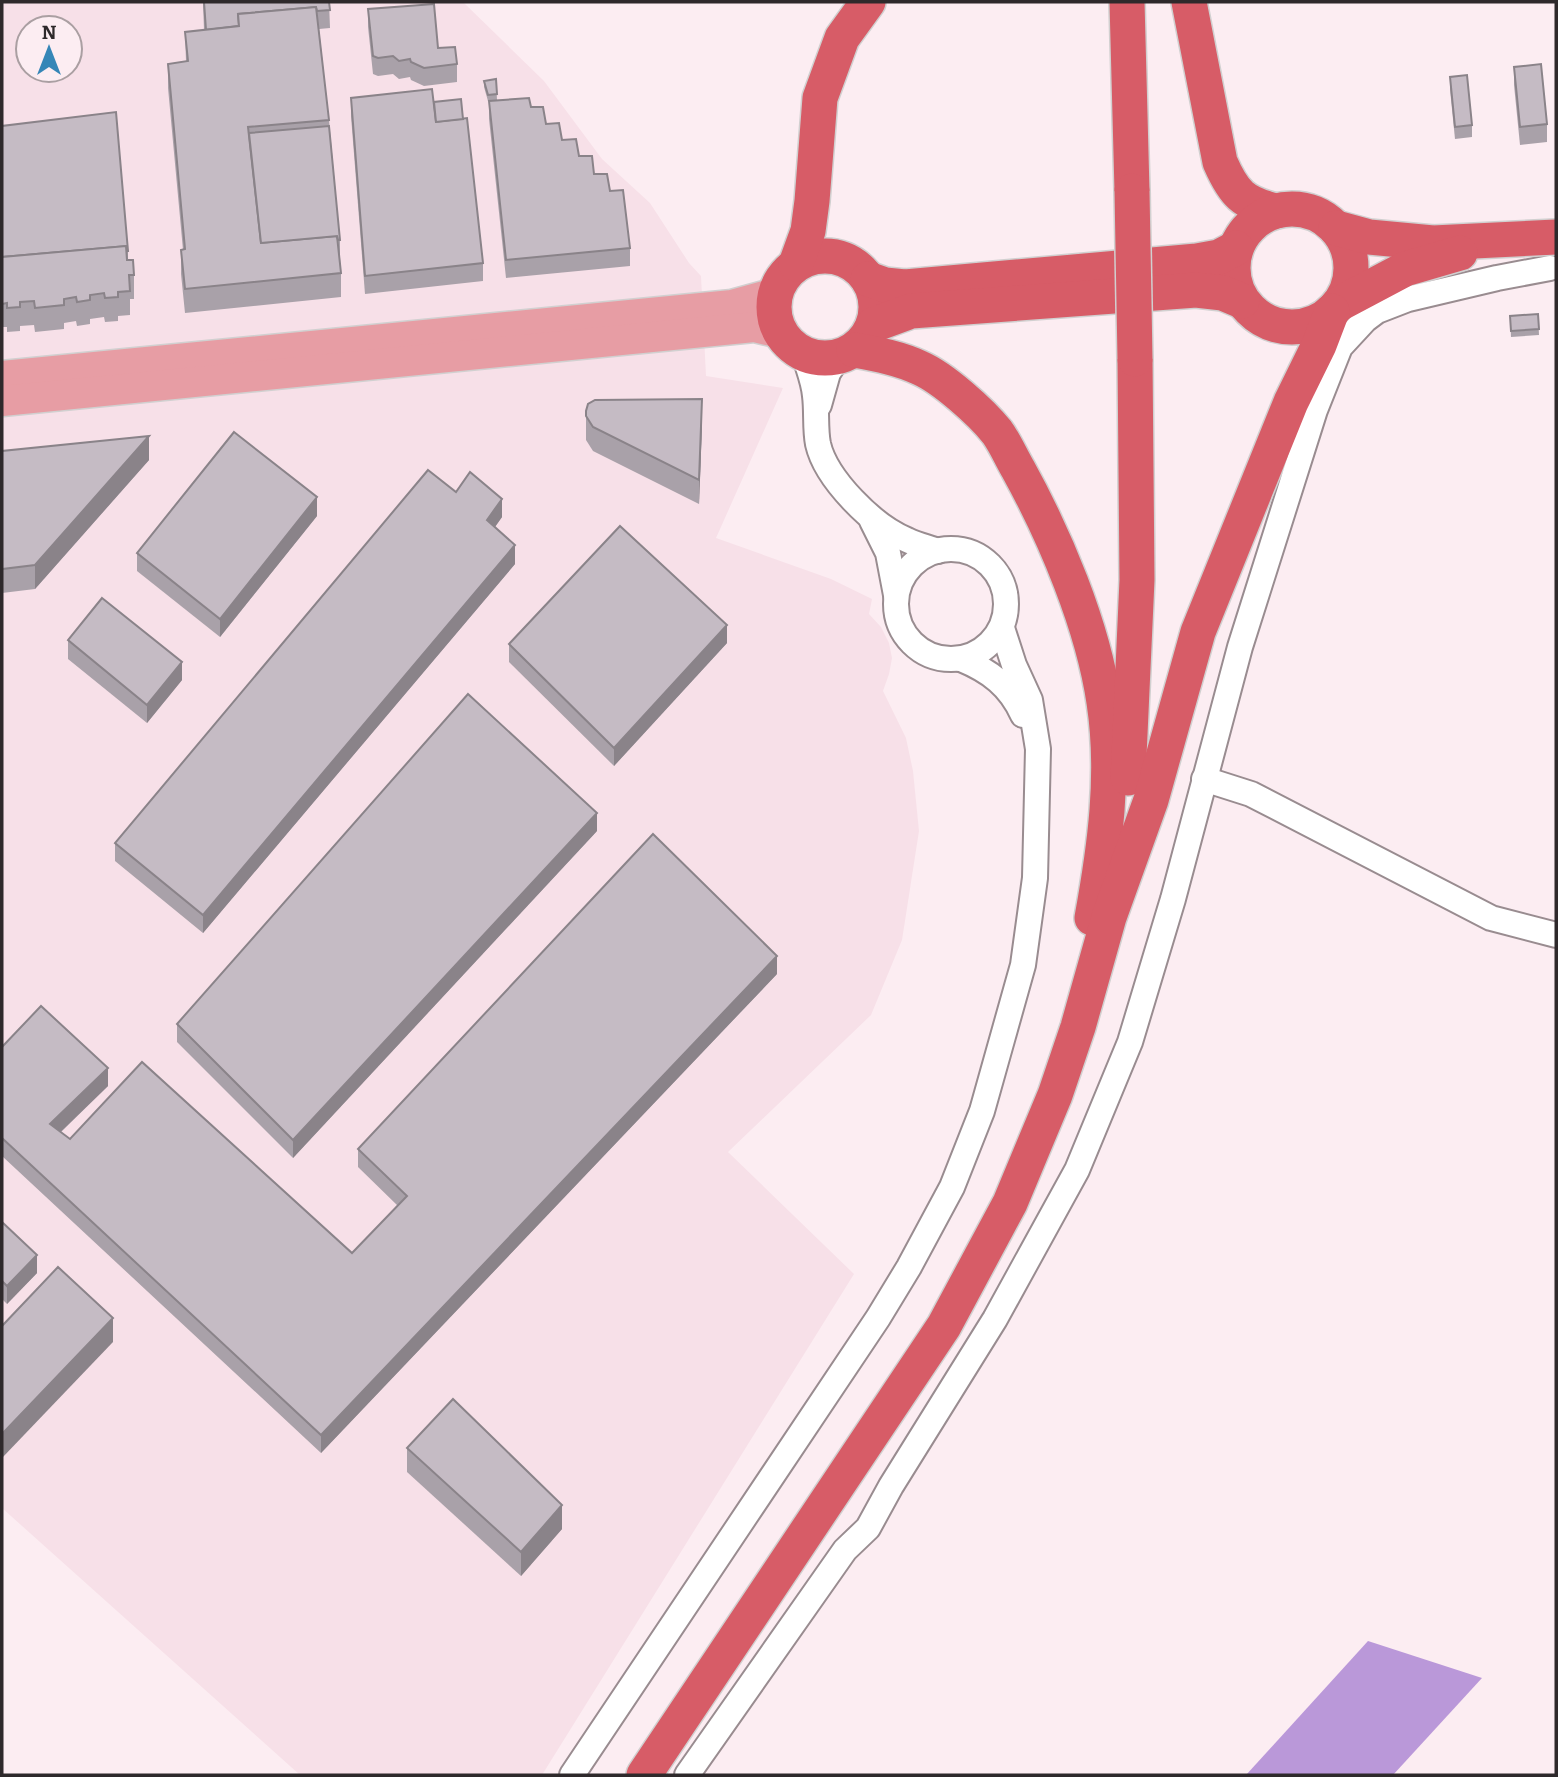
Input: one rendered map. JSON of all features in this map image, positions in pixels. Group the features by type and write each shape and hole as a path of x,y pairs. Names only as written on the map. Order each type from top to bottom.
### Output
{"highway":[{"path":"796,264 808,230 820,98 842,38 868,2"},
{"path":"1109,917 1129,773 1137,580 1132,191 1126,2"},
{"path":"1189,2 1220,162 1228,182 1240,197 1255,206 1276,211"},
{"path":"645,1775 944,1326 1010,1203 1055,1095 1078,1027 1109,917 1151,800 1198,632 1291,402 1335,308 1347,290 1351,274 1350,257 1345,242 1335,228 1308,211 1276,211 1259,219 1245,232 1236,248 1232,266 1234,284 1242,301 1254,314 1285,327 1302,327 1318,321 1335,308 1363,289 1405,269 1511,239"},
{"path":"1335,228 1369,237 1421,242 1511,239 1553,252"},
{"path":"868,279 885,285 905,287 1197,261 1219,257 1236,248"},
{"path":"855,344 876,301 868,279 857,267 843,259 819,256 796,264 786,272 775,293 773,307 792,344 821,358 855,344 911,311 1196,290 1223,293 1242,301"},
{"path":"855,344 922,368 954,391 997,433 1035,501 1093,648 1104,703 1108,752 1107,817 1079,989 1078,1027"}],"main road":[{"path":"2,376 722,306 775,293"},
{"path":"2,401 754,327 767,329 792,344"}],"street":[{"path":"687,1775 845,1550 868,1528 891,1486 995,1319 1077,1170 1130,1042 1173,899 1248,621 1315,410 1340,347 1377,311 1408,299 1497,278 1553,252"},
{"path":"792,344 815,392 817,440 822,458 841,486 868,514 905,540 937,551"},
{"path":"817,416 828,373 855,344"},
{"path":"868,514 888,553 896,595"},
{"path":"961,659 985,648 1002,628 1006,593 999,576 988,563 973,553 955,549 937,551 910,567 901,580 895,609 898,623 917,648 932,657 961,659 981,667 1004,685 1016,700 1038,748"},
{"path":"572,1775 878,1318 952,1187 982,1111 1023,965 1035,878 1038,748 1030,700 1014,665 1002,628"},
{"path":"1205,779 1251,794 1491,918 1556,935"}],"shaded area":[{"path":"2,2 463,2 544,81 602,159 650,203 689,263 701,276 706,376 783,388 716,538 831,579 872,599 869,614 881,627 889,643 892,658 883,691 906,738 913,771 919,831 902,940 871,1015 728,1152 854,1274 542,1775 300,1775 2,1508"},
{"path":"1368,1641 1482,1678 1393,1775 1246,1775"}],"building":[{"path":"204,2 329,2 330,10 317,11 316,7 238,14 239,26 206,30"},
{"path":"434,4 438,48 455,47 457,64 424,68 410,59 399,61 393,56 373,56 368,9"},
{"path":"316,7 329,120 248,127 261,243 337,236 341,273 185,289 181,250 185,249 168,64 188,61 185,32 239,26 238,14"},
{"path":"1541,64 1547,124 1520,127 1514,67"},
{"path":"1467,75 1472,125 1455,127 1450,77"},
{"path":"496,79 497,94 488,95 484,81"},
{"path":"432,89 436,122 467,118 483,263 365,276 351,98"},
{"path":"529,98 531,107 543,107 546,124 559,123 562,140 576,139 579,156 592,156 594,174 607,174 610,191 623,190 630,248 506,260 489,101"},
{"path":"461,99 463,119 436,122 434,102"},
{"path":"116,112 128,251 126,246 2,257 2,126"},
{"path":"329,126 340,240 337,236 261,243 249,133"},
{"path":"126,246 127,260 133,260 134,275 129,275 130,291 118,292 118,297 105,298 104,293 90,295 90,300 77,302 76,297 64,299 64,305 35,308 34,301 20,302 20,307 7,308 7,303 2,304 2,257"},
{"path":"1538,314 1539,329 1511,331 1510,316"},
{"path":"702,399 699,480 593,427 586,416 588,404 595,400"},
{"path":"234,432 317,497 220,619 137,553"},
{"path":"149,436 35,565 2,569 2,451"},
{"path":"428,470 456,492 470,472 502,499 487,520 515,545 203,915 115,843"},
{"path":"620,526 727,625 614,748 509,644"},
{"path":"102,598 182,662 147,705 68,640"},
{"path":"468,694 597,813 293,1140 177,1024"},
{"path":"653,834 777,956 321,1435 2,1138 2,1047 41,1006 108,1068 50,1124 70,1139 142,1062 352,1253 407,1196 358,1149"},
{"path":"2,1222 37,1255 7,1286 2,1281"},
{"path":"58,1267 113,1318 2,1434 2,1326"},
{"path":"453,1399 562,1505 521,1552 407,1448"}]}
